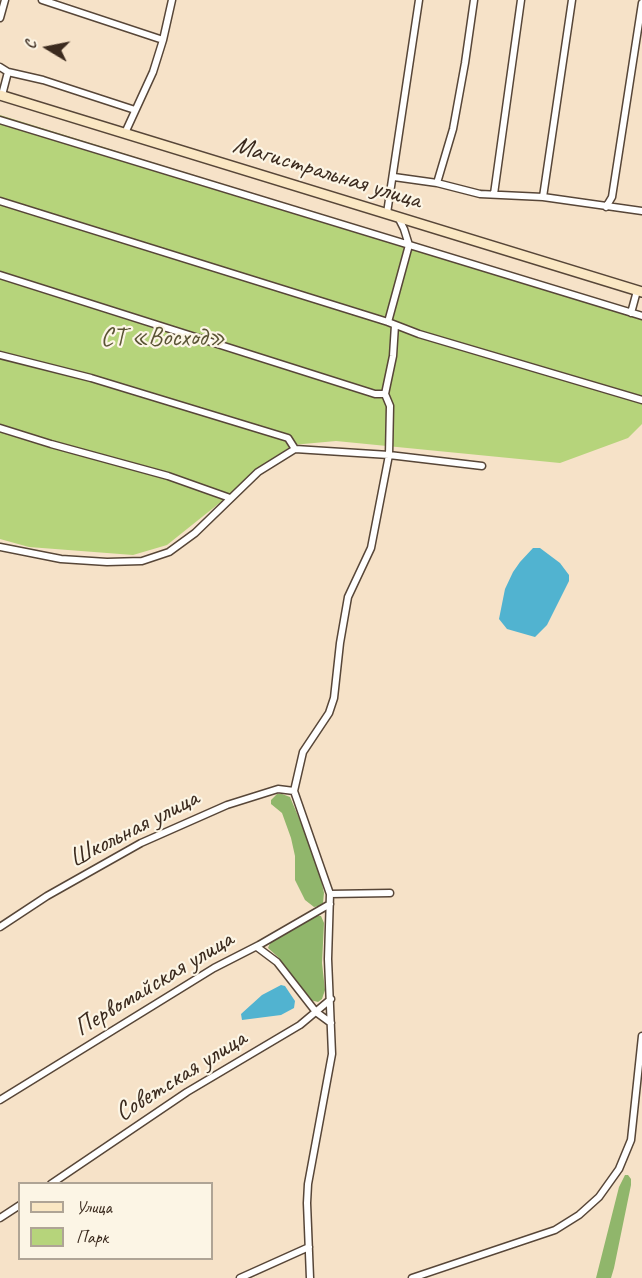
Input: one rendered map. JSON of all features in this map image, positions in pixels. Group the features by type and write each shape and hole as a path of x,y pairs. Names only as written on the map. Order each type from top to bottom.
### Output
{"main road":[{"name":"Магистральная улица","path":"1,95 640,292"}],"street":[{"path":"0,18 5,0"},
{"path":"42,0 163,40"},
{"path":"125,133 153,72 172,0"},
{"path":"387,213 419,0"},
{"path":"437,183 453,129 474,0"},
{"path":"494,194 521,0"},
{"path":"543,197 572,0"},
{"path":"606,207 612,197 642,3"},
{"path":"0,67 8,72 43,80 135,110"},
{"path":"1,95 8,72"},
{"path":"0,120 642,316"},
{"path":"394,177 437,183 480,194 543,197 642,211"},
{"path":"0,201 391,323 419,334 642,400"},
{"path":"310,1278 308,1184 332,1054 328,959 330,894 294,791 303,752 329,713 334,698 348,597 371,548 388,455 390,406 385,394 393,356 391,323 409,244 398,216"},
{"path":"0,275 375,394 385,394"},
{"path":"631,313 640,292"},
{"path":"0,355 91,378 288,438 295,449"},
{"path":"0,428 168,476 230,498"},
{"path":"0,547 61,559 106,562 142,561 169,552 195,533 258,472 295,449 388,455 482,466"},
{"name":"Школьная улица","path":"0,927 47,896 141,843 227,805 278,789 294,791"},
{"path":"330,894 390,893"},
{"name":"Первомайская улица","path":"0,1100 214,968 330,904"},
{"path":"257,946 277,962 316,1012 331,1023"},
{"name":"Советская улица","path":"54,1182 187,1092 300,1025 331,999"},
{"path":"412,1278 555,1230 579,1215 599,1197 619,1168 631,1140 642,1036"},
{"path":"0,1218 18,1206"},
{"path":"240,1278 309,1247"}],"green space":[{"name":"СТ «Восход»","path":"0,115 642,314 642,424 628,438 560,463 336,441 292,445 167,545 133,555 29,547 0,539"},
{"path":"277,794 290,797 319,870 324,893 323,903 319,906 314,907 305,900 295,880 295,856 291,838 282,813 271,804 271,800"},
{"path":"315,915 321,916 324,923 322,963 325,990 322,999 318,1002 306,997 278,957 268,948 271,941"},
{"path":"625,1175 631,1179 631,1185 614,1268 611,1278 596,1278 619,1187"}],"water":[{"path":"533,548 540,548 560,563 569,575 569,581 547,625 535,637 507,629 499,619 505,589 513,572"},
{"path":"281,985 285,986 295,1001 294,1008 281,1015 242,1020 241,1014 262,995"}]}
